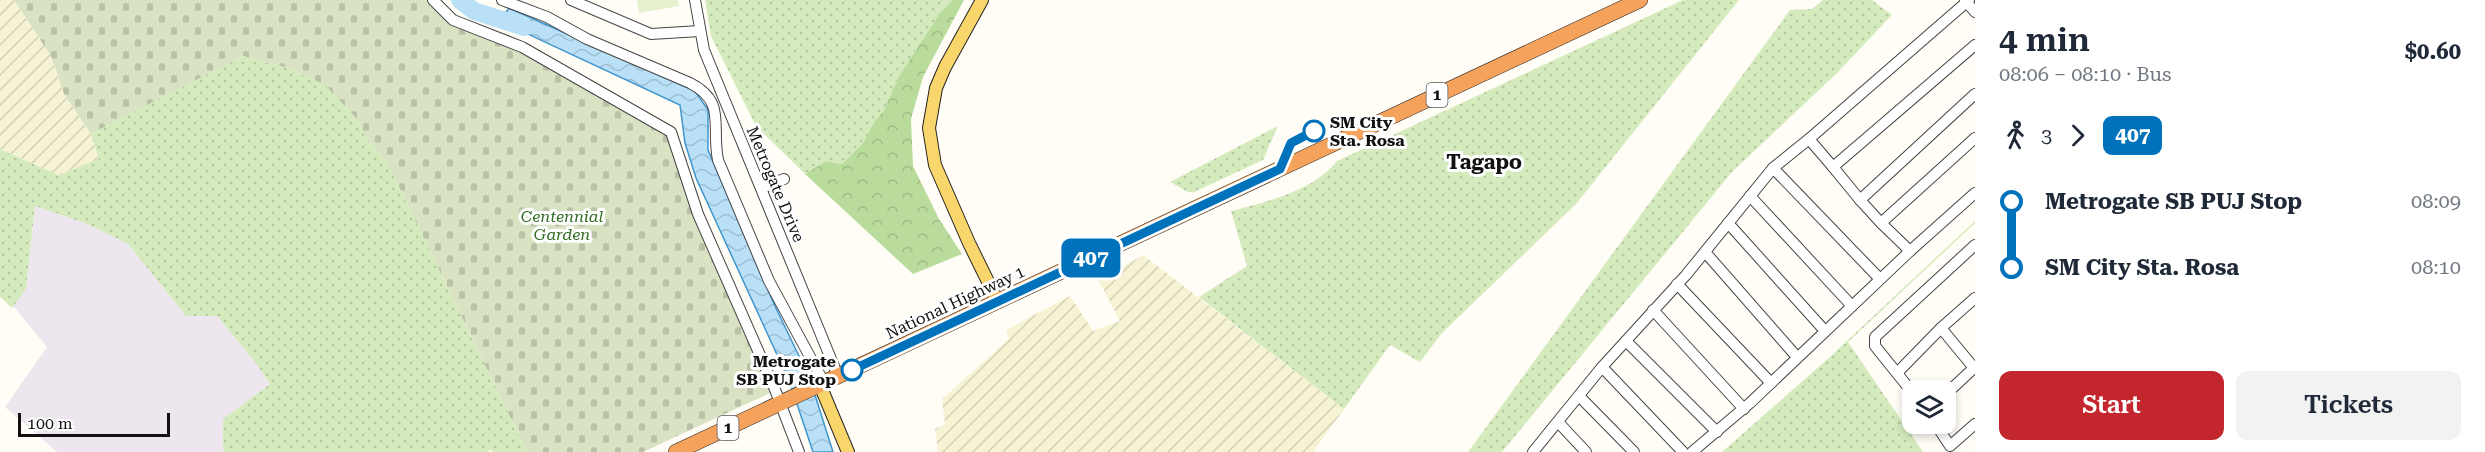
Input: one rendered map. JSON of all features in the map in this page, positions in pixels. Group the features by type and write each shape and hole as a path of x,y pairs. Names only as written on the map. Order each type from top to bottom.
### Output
{"highway":[{"name":"National Highway 1","path":"676,452 1640,0"}],"main road":[{"path":"982,0 936,88 929,128 935,165 998,302"},
{"path":"827,380 848,452"}],"street":[{"path":"433,0 453,20 522,47 668,128 698,213 781,403 799,452"},
{"path":"502,0 547,17 598,44 690,83 704,90 710,97 714,105 715,144 718,159 769,281 827,380"},
{"name":"Metrogate Drive","path":"695,0 704,50 762,188 827,380"},
{"path":"574,1 651,34 700,31"},
{"path":"1533,452 1580,397 1602,367 1705,252 1773,168 1967,1 1975,12"},
{"path":"1833,167 1975,45"},
{"path":"1860,200 1975,94"},
{"path":"1881,223 1975,138"},
{"path":"1809,139 1860,200 1910,251"},
{"path":"1773,168 1880,279"},
{"path":"762,188 784,179"},
{"path":"1692,452 1744,408 1910,251 1975,193"},
{"path":"1750,196 1852,306"},
{"path":"1728,224 1825,331"},
{"path":"1903,380 1875,346 1875,336 1975,245"},
{"path":"1705,252 1797,357"},
{"path":"1677,284 1771,383"},
{"path":"1898,373 1941,328 1975,298"},
{"path":"1653,310 1744,408"},
{"path":"1941,328 1975,367 1956,385"},
{"path":"1626,341 1717,432"},
{"path":"1602,367 1683,452"},
{"path":"1580,397 1634,452"},
{"path":"1558,422 1586,452"},
{"path":"1942,434 1950,446 1975,424"}],"shaded area":[{"path":"0,0 14,0 51,56 64,94 91,134 99,159 58,175 0,149"},
{"path":"35,206 85,223 128,244 186,316 217,316 255,362 270,384 223,419 225,452 57,452 5,407 47,347 13,306 26,289"},
{"path":"1143,255 1344,409 1313,452 938,452 935,429 945,424 942,399 1009,339 1006,330 1070,296 1093,331 1120,321 1099,281"}],"green space":[{"name":"Centennial Garden","path":"14,0 430,0 452,22 524,45 665,131 770,393 643,452 527,452 388,164 367,139 356,118 325,85 288,68 243,56 91,134 64,94 51,56"},
{"path":"637,0 678,0 679,6 639,13"},
{"path":"705,0 953,0 940,13 899,76 884,110 874,122 863,143 842,164 826,161 805,174 756,126 711,36"},
{"path":"953,0 964,0 923,77 911,119 913,166 939,219 962,254 913,274 805,174 826,161 842,164 863,143 874,122 884,110 899,76 940,13"},
{"path":"1683,0 1739,0 1576,204 1442,333 1420,362 1390,345 1344,409 1199,297 1247,266 1231,211 1274,199 1302,188 1327,171 1337,161"},
{"path":"1823,0 1872,0 1892,15 1837,73 1732,172 1502,452 1468,452 1790,10 1812,9"},
{"path":"243,56 288,68 325,85 356,118 367,139 388,164 527,452 493,452 491,450 487,452 225,452 223,419 270,384 255,362 217,316 186,316 128,244 85,223 35,206 26,289 12,308 0,297 0,149 58,175 99,159 91,134"},
{"path":"1278,126 1263,160 1194,192 1188,192 1170,182"},
{"path":"1975,221 1848,342 1902,421 1902,434 1911,434 1923,452 1722,452 1831,356"}],"water":[{"path":"509,8 695,91 708,110 708,150 774,304 810,379 833,452 813,452 790,383 696,178 685,143 680,105 500,21"}],"waterway":[{"path":"460,0 474,11 524,27"}],"bus line":[{"name":"407","path":"852,370 1280,169 1291,143 1314,131"}],"place":[{"name":"SM City Sta. Rosa","path":"1314,131"},
{"name":"Metrogate SB PUJ Stop","path":"852,370"}],"district":[{"name":"Tagapo","path":"1484,162"}]}
